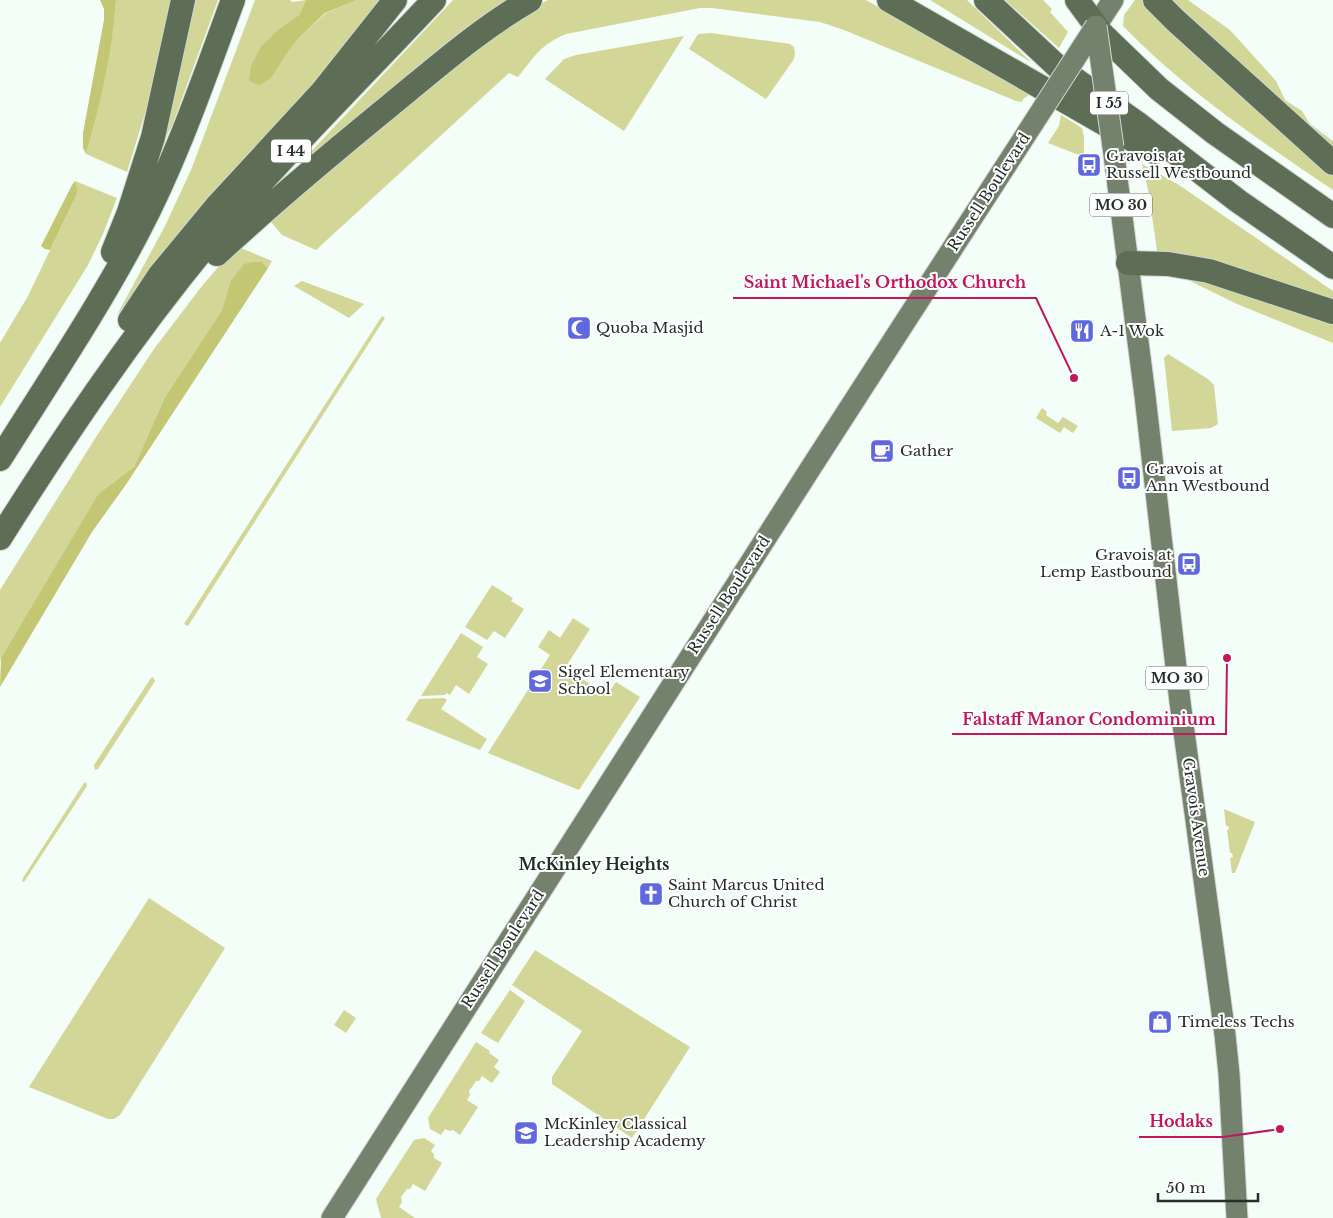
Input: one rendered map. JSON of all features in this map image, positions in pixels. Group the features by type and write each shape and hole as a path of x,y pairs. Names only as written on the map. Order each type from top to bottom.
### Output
{"highway":[{"path":"80,332 112,255 153,137 183,0"},
{"path":"0,459 80,332 139,231 166,175 195,105 233,0"},
{"path":"47,464 119,338 159,276 217,206 322,92 395,0"},
{"name":"I 44","path":"0,538 87,404 156,309 210,242 252,193 434,0"},
{"path":"156,309 314,168 474,37 530,0"},
{"path":"889,0 1238,201"},
{"name":"I 55","path":"986,0 1059,68 1137,123 1238,201 1333,267"},
{"path":"1062,0 1102,14"},
{"path":"1077,0 1102,14 1152,82 1186,112 1333,216"},
{"path":"1155,0 1333,163"},
{"path":"1128,264 1168,264 1210,271 1333,312"}],"main road":[{"name":"Russell Boulevard","path":"332,1218 1102,14"},
{"name":"Gravois Avenue","path":"1102,14 1113,147 1180,702 1225,1035 1237,1218"}],"green space":[{"path":"100,0 116,0 105,78 86,154 83,148 83,133 104,20 104,9"},
{"path":"116,0 176,0 169,35 127,172 86,154 105,78"},
{"path":"188,0 218,0 173,123 162,146"},
{"path":"255,0 290,0 292,2 306,0 299,15 280,28 262,45 285,56 298,39 326,13 357,0 386,0 344,55 207,204 117,315 165,226 191,170"},
{"path":"306,0 357,0 325,13 298,39 271,78 260,85 249,81 251,66 262,45 280,28 299,15"},
{"path":"453,0 507,0 456,38 308,161 306,157"},
{"path":"548,0 866,0 962,54 1029,95 1022,102 1016,101 844,30 820,22 700,8 566,34 550,42 518,77 509,73 316,250 282,235 267,217 515,17"},
{"path":"930,0 967,0 1032,63"},
{"path":"1005,0 1043,0 1052,9 1050,12 1068,32 1059,48"},
{"path":"1135,0 1146,0 1333,171 1333,190 1278,153 1197,93 1123,26 1124,15"},
{"path":"1164,0 1188,0 1230,30 1276,81 1285,100 1302,111 1310,124 1333,141 1333,154"},
{"path":"711,33 790,44 794,47 794,59 766,99 689,49 698,34"},
{"path":"684,36 624,131 545,79 564,59 576,55"},
{"path":"1061,115 1082,128 1084,157 1048,143 1059,126"},
{"path":"1142,164 1179,185 1333,291 1333,305 1190,259 1157,251 1149,194"},
{"path":"75,181 117,198 88,265 0,407 0,343 28,296 77,194"},
{"path":"75,181 77,194 50,250 45,249 41,246"},
{"path":"236,246 272,261 268,268 262,262 230,282 222,310 165,397 134,467 98,494 0,660 0,590 154,349 202,286"},
{"path":"262,262 268,268 127,483 92,532 0,687 1,658 98,494 134,467 165,397 222,310 230,282 244,264"},
{"path":"1190,274 1333,318 1333,343 1237,304 1180,276"},
{"path":"302,281 364,304 349,318 294,286"},
{"path":"382,316 385,318 188,626 184,624"},
{"path":"1168,354 1208,379 1214,385 1218,424 1211,428 1172,431 1164,358"},
{"path":"1042,408 1047,412 1046,415 1058,423 1063,417 1078,426 1073,433 1064,427 1060,433 1036,418"},
{"path":"492,585 513,598 511,601 524,609 505,638 494,631 487,640 465,627"},
{"path":"573,618 590,629 565,668 607,695 616,682 640,697 579,790 488,753 550,655 538,647 549,630 560,638"},
{"path":"461,633 483,647 477,657 488,664 469,694 456,685 450,695 447,693 445,695 421,696"},
{"path":"153,677 155,681 98,769 95,770 94,765"},
{"path":"444,698 447,700 441,709 487,739 480,750 406,720 419,699"},
{"path":"86,782 87,786 24,882 22,881 84,783"},
{"path":"1224,809 1255,822 1235,873 1232,873 1230,858 1233,857 1232,853 1230,853 1227,830 1229,829 1226,826"},
{"path":"149,898 225,948 120,1115 114,1119 108,1119 29,1087"},
{"path":"535,950 690,1047 632,1138 552,1084 552,1077 582,1031 512,985"},
{"path":"510,990 525,1001 498,1043 481,1033"},
{"path":"344,1010 356,1018 346,1033 334,1025"},
{"path":"476,1042 490,1051 489,1053 499,1060 494,1067 500,1072 492,1083 482,1076 469,1091 470,1095 467,1100 478,1107 460,1135 453,1130 445,1129 441,1135 430,1129 428,1118"},
{"path":"424,1138 435,1145 431,1151 434,1154 434,1158 442,1163 425,1191 413,1184 401,1197 402,1202 399,1207 415,1218 381,1218 376,1199 414,1140"}],"place":[{"name":"Gravois at Russell Westbound","path":"1089,165"},
{"name":"Quoba Masjid","path":"579,328"},
{"name":"A-1 Wok","path":"1082,331"},
{"name":"Saint Michael's Orthodox Church","path":"1074,378"},
{"name":"Gather","path":"882,451"},
{"name":"Gravois at Ann Westbound","path":"1129,478"},
{"name":"Gravois at Lemp Eastbound","path":"1189,564"},
{"name":"Falstaff Manor Condominium","path":"1227,658"},
{"name":"Sigel Elementary School","path":"540,681"},
{"name":"Saint Marcus United Church of Christ","path":"651,894"},
{"name":"Timeless Techs","path":"1160,1022"},
{"name":"Hodaks","path":"1280,1129"},
{"name":"McKinley Classical Leadership Academy","path":"526,1133"}],"district":[{"name":"McKinley Heights","path":"594,864"}]}
